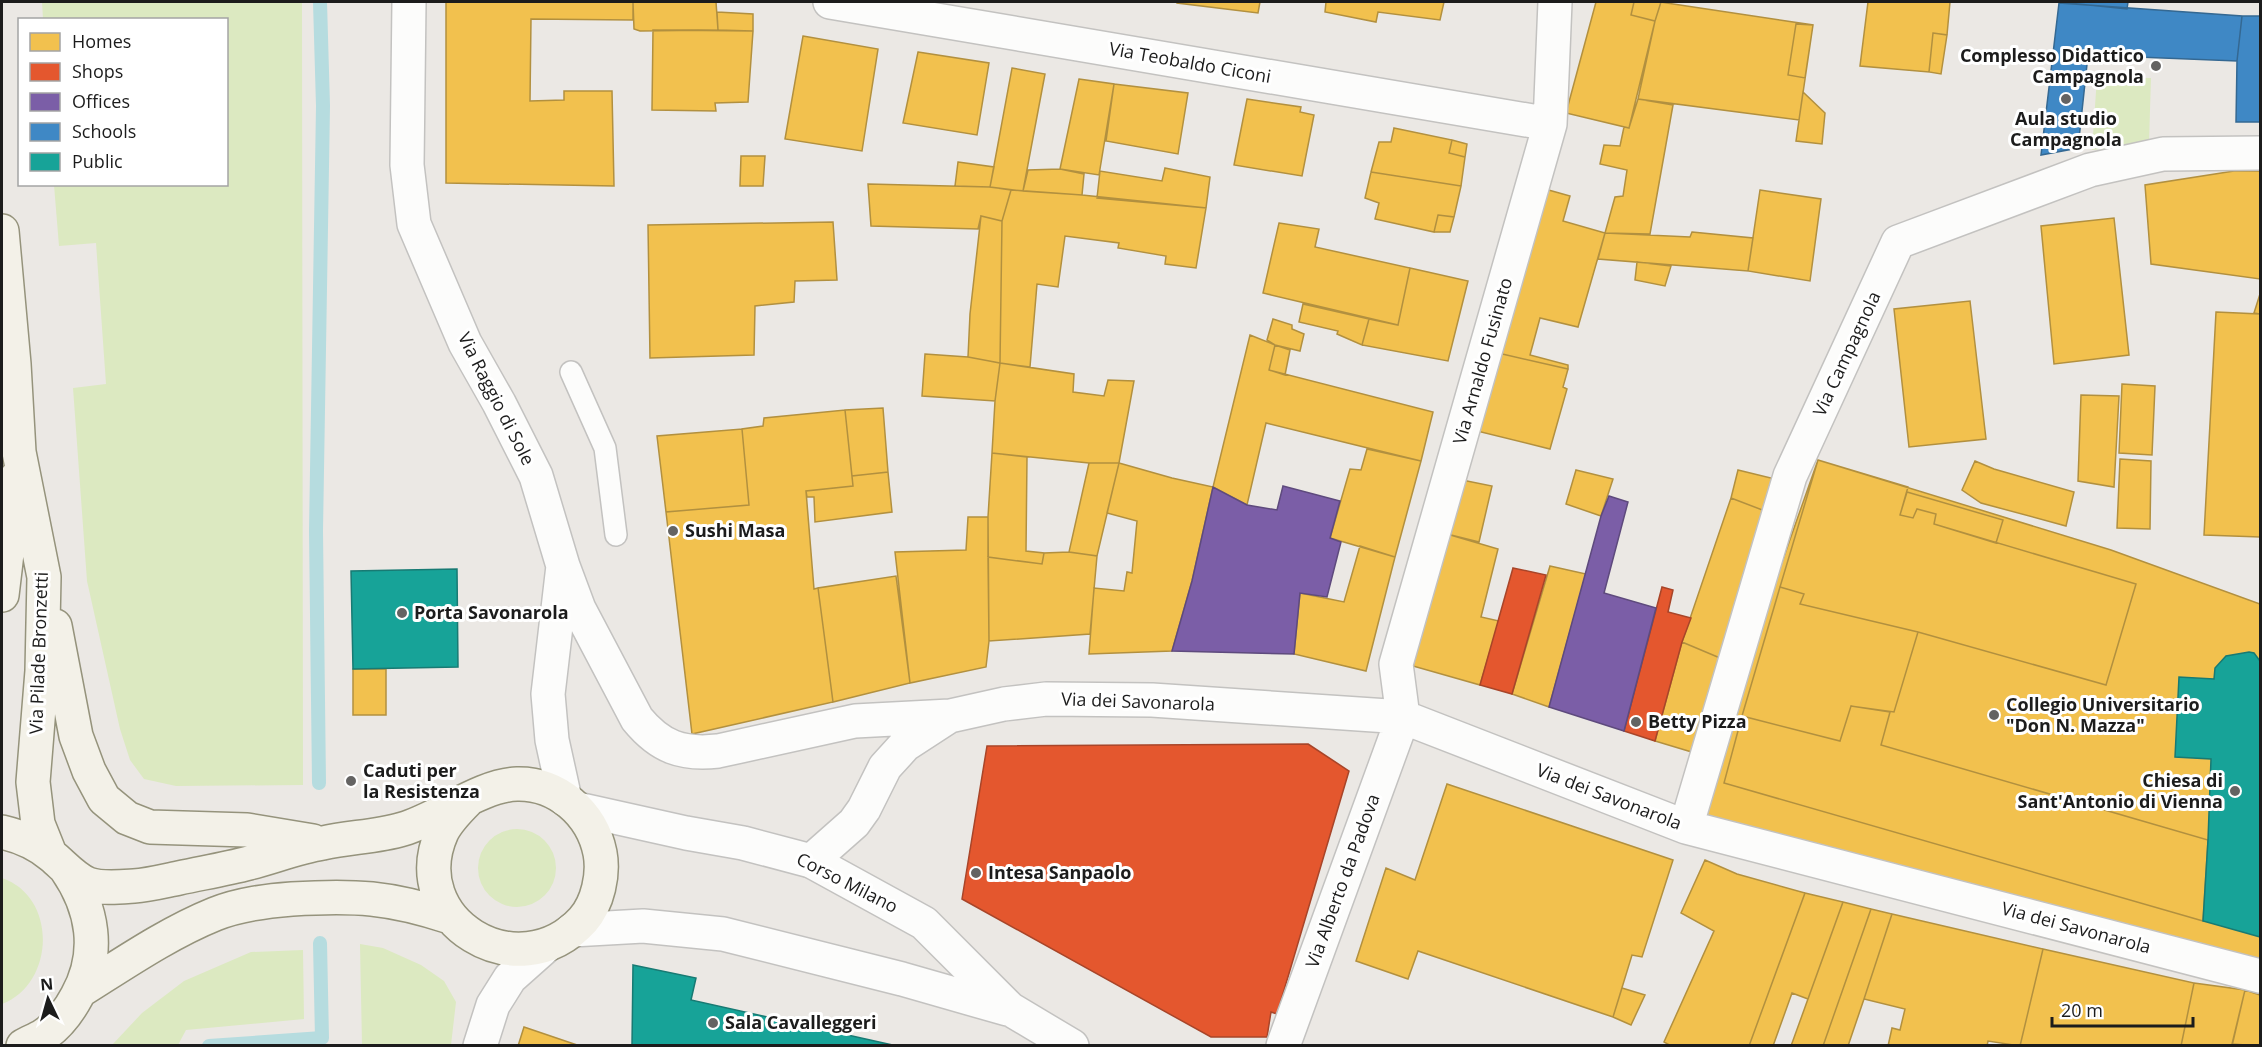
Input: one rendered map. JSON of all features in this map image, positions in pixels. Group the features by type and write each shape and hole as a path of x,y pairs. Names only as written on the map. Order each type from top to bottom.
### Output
{"main road":[{"name":"Via Pilade Bronzetti","path":"2,231 19,452 44,577 42,671 33,782 38,824 57,860 76,884 85,902 91,923 93,944 90,965 80,991"},
{"name":"Via Pilade Bronzetti","path":"2,595 2,574 19,452"},
{"path":"44,577 65,671 76,736 88,771 104,799 128,818 150,827 247,830 323,842"},
{"path":"2,832 16,835 57,860 88,884 137,886 246,864 323,842 351,840 404,829 491,789 516,784 543,787 572,804 597,839 601,856 601,874 598,890 585,918 559,938 523,950 501,948 479,941 460,928 450,917 438,892 434,872 436,851 442,832 453,815 467,801"},
{"path":"36,1042 68,1013 80,991 127,961 188,927 216,914 245,905 278,900 351,896 403,903 450,917"}],"street":[{"name":"Via Raggio di Sole","path":"409,2 407,165 414,224 465,343 536,476 563,566 548,694 552,740 572,804"},
{"name":"Via Teobaldo Ciconi","path":"830,2 1550,124"},
{"name":"Via Arnaldo Fusinato","path":"1403,717 1396,664 1550,124 1555,2"},
{"name":"Via Campagnola","path":"1686,826 1790,476 1898,242 2090,170 2163,154 2260,153"},
{"name":"Via dei Savonarola","path":"563,566 579,609 637,719 655,738 678,750 698,753 718,751 855,721 950,716 1004,704 1046,699 1152,700 1403,717 1686,826 2260,976"},
{"name":"Via dei Savonarola","path":"811,861 854,823 864,809 885,767 906,745 950,716"},
{"name":"Via Alberto da Padova","path":"1283,1046 1403,717"},
{"name":"Corso Milano","path":"572,804 686,833 769,849 811,861 924,923 1010,1009 1072,1046"},
{"name":"Corso Milano","path":"559,938 643,926 723,934 1010,1009"},
{"path":"480,1046 494,1005 510,978 559,938"}],"lane":[{"path":"571,372 605,448 616,535"}],"green space":[{"path":"42,2 302,2 303,785 176,786 144,779 130,760 120,729 87,581 73,388 106,384 96,243 59,246 54,186 228,186 228,18 43,18"},
{"path":"2097,77 2151,78 2149,143 2092,150"},
{"path":"509,829 525,829 539,835 550,846 556,860 556,876 550,890 539,901 525,907 509,907 495,901 484,890 478,876 478,860 484,846 495,835"},
{"path":"2,878 20,888 33,903 41,921 43,941 40,960 32,979 20,994 2,1004"},
{"path":"360,944 383,948 421,965 444,981 456,1002 451,1045 362,1045"},
{"path":"303,950 304,1019 186,1030 178,1045 112,1045 142,1013 184,981 251,952"}],"building: Homes":[{"path":"446,2 633,2 633,20 531,19 530,101 564,100 564,91 612,91 614,186 446,183"},
{"path":"633,2 716,2 718,30 640,31 634,29"},
{"path":"1177,2 1260,2 1258,13"},
{"path":"1326,2 1444,2 1440,20 1378,12 1376,22 1325,12"},
{"path":"1596,2 1634,2 1631,15 1655,21 1629,128 1566,113"},
{"path":"1634,2 1660,2 1813,25 1799,120 1638,99 1655,21 1631,15"},
{"path":"1634,2 1661,2 1655,21 1631,15"},
{"path":"1868,2 1950,2 1947,35 1933,33 1929,72 1860,66"},
{"path":"717,12 753,14 753,31 718,30"},
{"path":"1796,24 1813,25 1805,78 1788,75"},
{"path":"653,30 753,31 748,102 715,103 716,111 652,110"},
{"path":"1933,33 1947,35 1941,74 1929,72"},
{"path":"803,36 878,49 862,151 785,139"},
{"path":"918,52 989,63 977,135 903,123"},
{"path":"1012,68 1045,74 1023,191 990,187"},
{"path":"1079,79 1114,84 1099,175 1060,169"},
{"path":"1114,84 1188,93 1178,154 1106,141"},
{"path":"1803,92 1825,113 1822,144 1796,141"},
{"path":"1247,99 1301,107 1300,112 1314,115 1302,176 1234,165"},
{"path":"1638,99 1673,105 1650,234 1605,233 1615,197 1623,196 1627,170 1600,164 1604,145 1620,146 1624,127 1629,128"},
{"path":"1394,128 1452,140 1449,153 1465,157 1461,186 1371,172 1379,142 1391,142"},
{"path":"1452,140 1467,144 1465,157 1449,153"},
{"path":"741,156 765,156 763,186 740,186"},
{"path":"958,162 994,167 990,187 955,186"},
{"path":"1165,168 1210,177 1206,208 1097,198 1100,171 1162,181"},
{"path":"1060,169 1084,174 1082,195 1023,191 1028,170"},
{"path":"2234,171 2260,171 2260,279 2151,264 2145,185"},
{"path":"1371,172 1461,186 1454,217 1438,215 1434,232 1375,219 1379,203 1365,198"},
{"path":"868,184 990,187 1011,190 1002,221 981,216 978,229 871,226"},
{"path":"1545,189 1570,196 1563,221 1605,233 1578,327 1540,318 1530,355 1568,365 1568,369 1498,353"},
{"path":"1011,190 1206,208 1196,268 1165,264 1166,256 1118,248 1119,243 1065,236 1058,287 1037,284 1030,367 1000,363 1002,221"},
{"path":"1760,190 1821,199 1810,281 1748,271"},
{"path":"1438,215 1454,217 1450,232 1434,232"},
{"path":"981,216 1002,221 1000,363 968,357 970,314"},
{"path":"2114,218 2129,355 2054,364 2041,226"},
{"path":"833,222 837,280 795,281 794,302 755,306 754,355 650,358 648,225"},
{"path":"1279,223 1319,229 1315,247 1410,268 1398,325 1263,293"},
{"path":"1692,232 1753,238 1748,271 1598,259 1605,233 1690,237"},
{"path":"1637,262 1671,266 1665,286 1635,280"},
{"path":"1410,268 1468,281 1448,361 1362,345 1369,319 1398,325"},
{"path":"2260,294 2260,314 2254,313"},
{"path":"1970,301 1986,439 1909,447 1894,309"},
{"path":"1303,304 1369,319 1362,345 1337,334 1338,331 1299,322"},
{"path":"2216,312 2260,314 2260,537 2204,535"},
{"path":"1273,319 1292,325 1292,329 1304,334 1300,351 1275,345 1267,340"},
{"path":"1250,335 1275,345 1269,370 1433,412 1421,461 1266,423 1247,505 1213,487"},
{"path":"1275,345 1290,350 1285,375 1269,370"},
{"path":"1498,353 1568,369 1563,387 1567,389 1550,449 1477,431"},
{"path":"925,354 968,357 1000,363 995,401 922,396"},
{"path":"1000,363 1074,374 1073,392 1104,396 1108,380 1134,381 1119,463 1089,463 992,453"},
{"path":"2122,384 2155,386 2152,455 2119,453"},
{"path":"2081,395 2119,396 2114,487 2078,481"},
{"path":"883,408 888,472 852,476 845,410"},
{"path":"845,410 853,486 806,491 814,589 818,588 833,702 692,734 666,512 749,505 742,429 763,426 764,418"},
{"path":"742,429 749,505 666,512 657,436"},
{"path":"1367,449 1421,461 1395,557 1330,538 1350,469 1361,470"},
{"path":"992,453 1027,457 1026,551 1044,553 1042,564 988,557"},
{"path":"2120,459 2151,461 2150,529 2117,528"},
{"name":"Collegio Universitario \"Don N. Mazza\"","path":"1818,460 2111,550 2260,604 2260,969 1689,826"},
{"path":"1818,460 1908,487 1900,515 1913,518 1917,509 1936,514 1934,524 2136,584 2106,685 1918,632 1800,604 1804,594 1780,587"},
{"path":"1975,461 1994,469 2074,492 2066,526 1981,503 1962,490"},
{"path":"1089,463 1119,463 1097,556 1069,552"},
{"path":"1119,463 1213,487 1192,581 1172,651 1089,654 1094,588 1124,591 1127,572 1132,573 1137,521 1107,513"},
{"path":"1576,470 1613,479 1601,516 1566,504"},
{"path":"1738,470 1775,479 1765,511 1731,498"},
{"path":"888,472 892,512 815,522 814,497 807,497 806,491 853,486 852,476"},
{"path":"1462,480 1492,486 1479,542 1447,534"},
{"path":"1907,492 2003,520 1996,543 1934,524 1936,514 1917,509 1913,518 1900,515"},
{"path":"1731,498 1765,511 1720,658 1682,642"},
{"path":"968,517 988,517 989,641 986,667 910,683 895,552 966,550"},
{"path":"1447,534 1498,549 1481,617 1499,621 1480,685 1413,666"},
{"path":"1360,546 1395,557 1366,671 1294,654 1300,593 1344,602"},
{"path":"1069,552 1097,556 1090,634 989,641 988,557 1042,564 1044,553"},
{"path":"1550,566 1586,574 1549,707 1512,694"},
{"path":"896,576 910,683 833,702 818,588"},
{"path":"1780,587 1804,594 1800,604 1918,632 1894,712 1851,706 1840,741 1742,716"},
{"path":"1682,642 1720,658 1695,753 1655,741"},
{"path":"353,669 386,669 386,715 353,715"},
{"path":"1851,706 1890,712 1881,745 2208,840 2203,921 1724,783 1742,716 1840,741"},
{"path":"1447,784 1673,860 1642,957 1632,955 1613,1017 1418,951 1408,979 1356,961 1386,868 1415,880"},
{"path":"1705,860 1737,874 1805,893 1749,1046 1671,1046 1664,1042 1714,931 1681,913"},
{"path":"1805,893 1843,902 1808,999 1792,993 1773,1046 1749,1046"},
{"path":"1843,902 1871,909 1823,1046 1791,1046"},
{"path":"1871,909 1892,914 1848,1046 1823,1046"},
{"path":"1892,914 2043,949 2020,1046 1988,1041 1987,1046 1888,1046 1892,1028 1900,1030 1905,1009 1864,999"},
{"path":"2043,949 2194,983 2181,1046 2020,1046"},
{"path":"2194,983 2245,990 2232,1046 2181,1046"},
{"path":"1622,988 1645,995 1631,1025 1613,1017"},
{"path":"2245,990 2260,995 2260,1046 2232,1044"},
{"path":"524,1027 580,1046 518,1046"}],"building: Shops":[{"path":"1513,568 1546,575 1512,694 1480,685"},
{"path":"1662,587 1673,590 1668,612 1691,618 1682,642 1655,741 1624,731"},
{"path":"1308,744 1349,771 1277,1014 1271,1012 1267,1037 1211,1037 962,899 987,746"}],"building: Offices":[{"path":"1283,486 1340,501 1330,538 1341,542 1327,597 1300,593 1294,654 1172,651 1192,581 1213,487 1247,505 1277,510"},
{"path":"1609,496 1628,502 1604,593 1656,608 1624,731 1549,707 1601,516"}],"building: Schools":[{"path":"2059,2 2128,2 2127,9"},
{"name":"Aula studio Campagnola","path":"2059,3 2242,16 2237,61 2088,55 2078,148 2041,155"},
{"path":"2242,16 2260,16 2260,122 2236,122 2237,61"}],"building: Public":[{"name":"Porta Savonarola","path":"457,569 458,667 353,669 351,571"},
{"name":"Chiesa di Sant'Antonio di Vienna","path":"2254,653 2260,661 2260,937 2203,921 2211,759 2175,757 2179,677 2214,679 2215,668 2226,656"},
{"name":"Sala Cavalleggeri","path":"633,965 696,978 691,1000 897,1046 632,1046"}],"waterway":[{"path":"319,783 316,531 323,106 320,2"},
{"path":"209,1046 322,1038 320,943"}],"place":[{"name":"Complesso Didattico Campagnola","path":"2156,66"},
{"name":"Aula studio Campagnola","path":"2066,99"},
{"name":"Sushi Masa","path":"673,531"},
{"name":"Porta Savonarola","path":"402,613"},
{"name":"Collegio Universitario \"Don N. Mazza\"","path":"1994,715"},
{"name":"Betty Pizza","path":"1636,722"},
{"name":"Caduti per la Resistenza","path":"351,781"},
{"name":"Chiesa di Sant'Antonio di Vienna","path":"2235,791"},
{"name":"Intesa Sanpaolo","path":"976,873"},
{"name":"Sala Cavalleggeri","path":"713,1023"}]}
